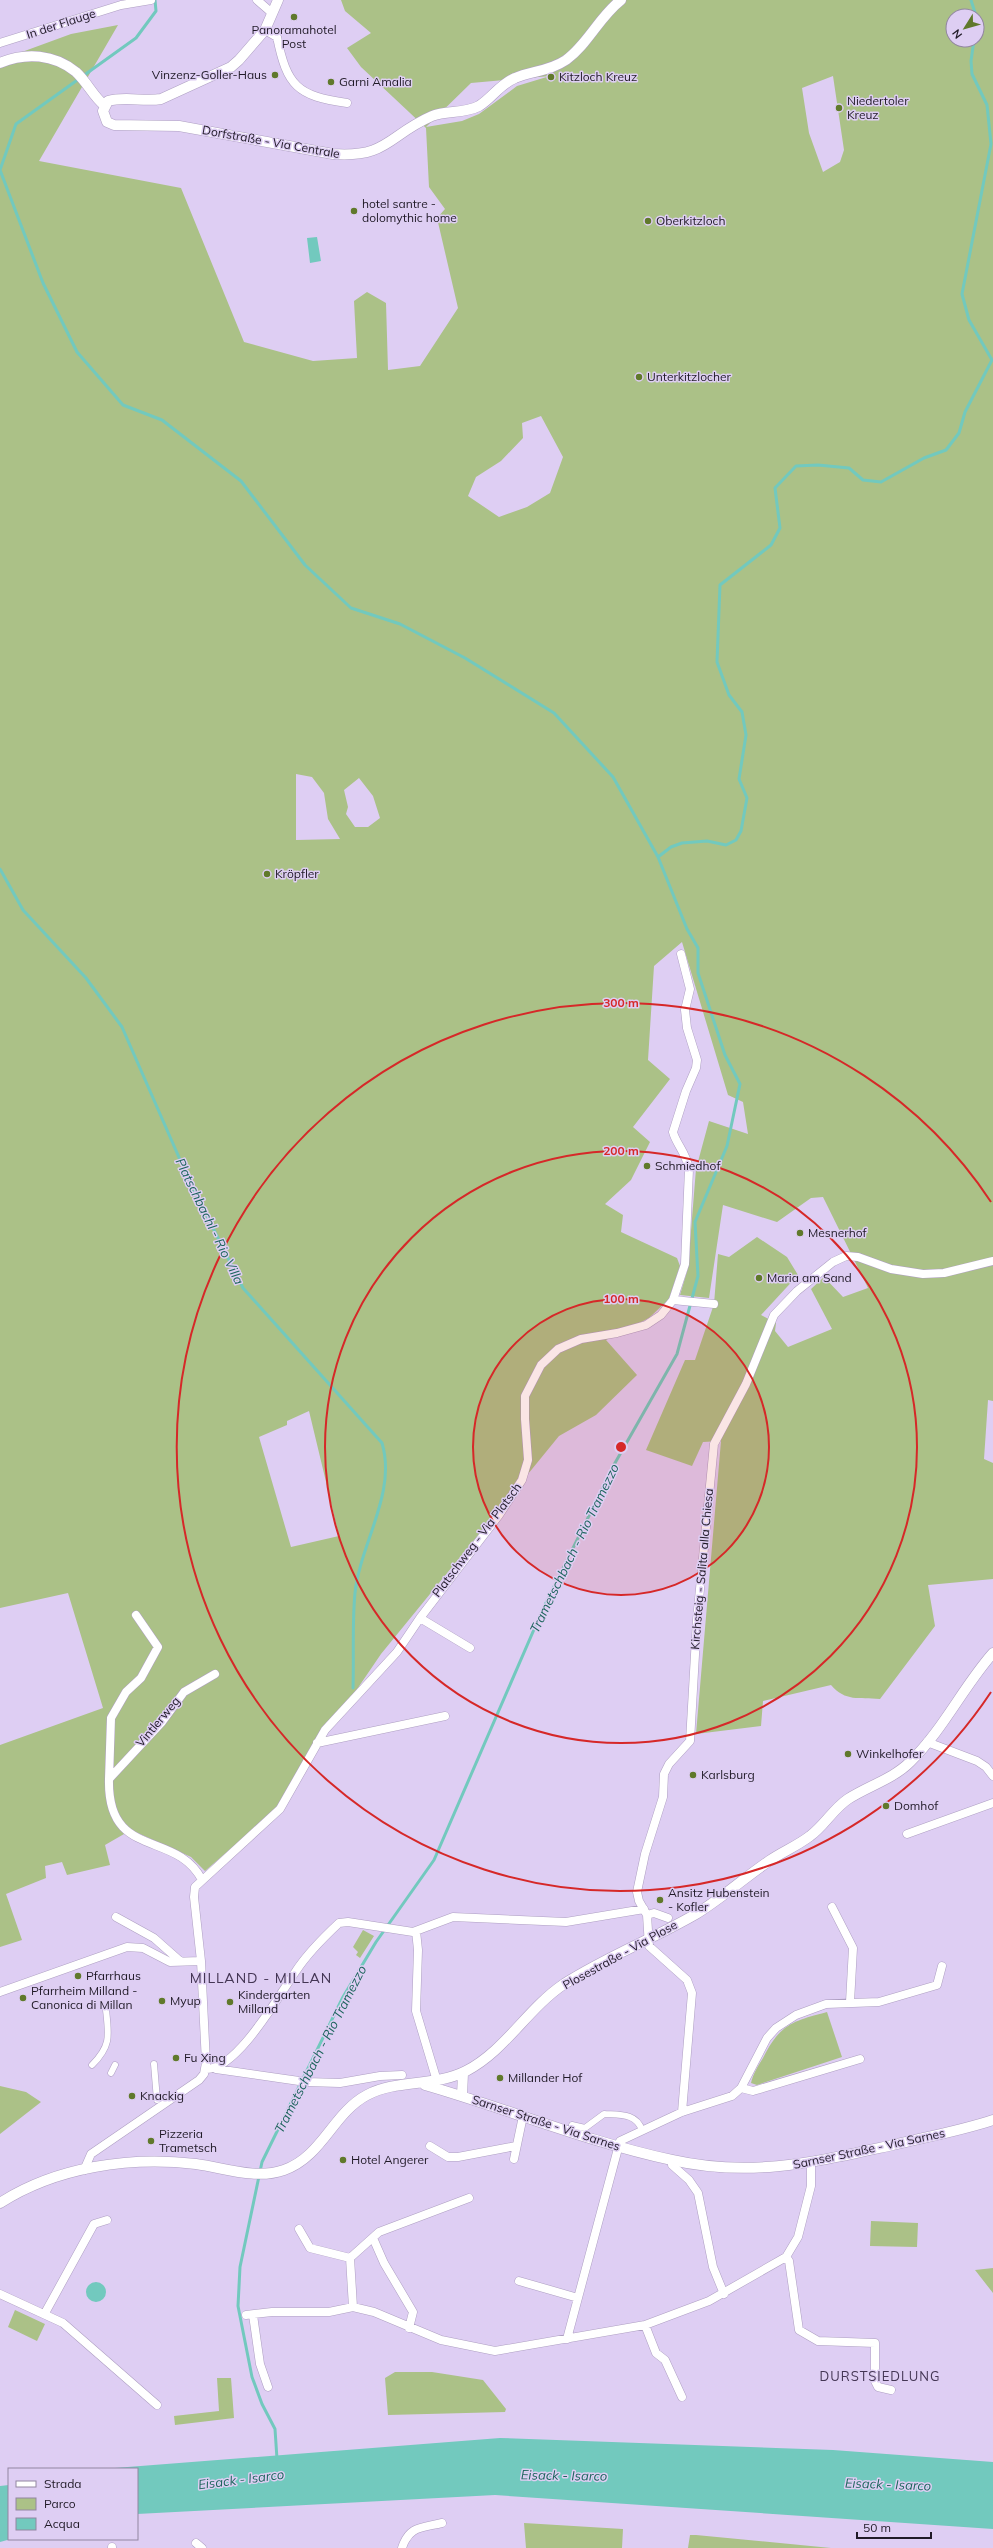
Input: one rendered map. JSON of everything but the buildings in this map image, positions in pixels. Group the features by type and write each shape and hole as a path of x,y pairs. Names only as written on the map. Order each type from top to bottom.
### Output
{"street":[{"path":"121,2 141,2 150,0"},
{"path":"257,0 272,13"},
{"path":"103,104 116,98 151,100 161,98 198,82 239,60 265,30 278,0"},
{"name":"Dorfstraße - Via Centrale","path":"0,63 27,55 44,57 61,62 76,73 103,104 104,116 114,125 179,126 333,154 354,156 368,154 386,146 434,116 469,110 479,106 513,78 552,67 565,61 586,39 609,9 621,0"},
{"name":"In der Flauge","path":"0,43 121,2"},
{"path":"265,30 277,37 287,75 300,88 321,99 347,103"},
{"path":"682,954 690,989 684,1010 687,1028 697,1060 696,1068 686,1091 673,1132 674,1138 686,1157 689,1169 685,1264 676,1300 714,1304"},
{"name":"Kirchsteig - Salita alla Chiesa","path":"648,1939 645,1912 637,1892 645,1854 663,1797 664,1774 669,1764 690,1741 697,1620 714,1444 746,1384 774,1315 797,1291 833,1262 846,1256 858,1257 890,1269 923,1274 944,1274 993,1261"},
{"name":"Platschweg - Via Platsch","path":"202,1880 280,1809 317,1743 330,1724 390,1662 420,1618 499,1515 522,1480 528,1460 525,1396 541,1365 558,1349 581,1339 617,1334 646,1325 661,1315 676,1300"},
{"path":"84,2170 91,2154 199,2080 206,2069 201,1961 194,1897 195,1887 202,1880 187,1860 138,1838 118,1823 112,1810 109,1779 112,1718 126,1692 141,1678 158,1647 136,1615"},
{"path":"420,1618 470,1648"},
{"name":"Plosestraße - Via Plose","path":"0,2203 32,2185 84,2170 161,2162 204,2165 260,2174 281,2171 306,2159 345,2112 371,2093 398,2086 437,2081 463,2073 489,2056 526,2016 564,1985 696,1913 767,1862 810,1836 847,1800 898,1772 927,1742 993,1653"},
{"name":"Vintlerweg","path":"109,1779 162,1722 184,1692 215,1674"},
{"path":"317,1743 445,1716"},
{"path":"927,1742 977,1761 986,1767 992,1777"},
{"path":"907,1834 993,1803"},
{"path":"832,1907 853,1948 850,2002"},
{"path":"216,2069 226,2062 257,2028 296,1970 339,1923 348,1922 416,1931 453,1917 566,1922 645,1912 654,1913 668,1918"},
{"path":"116,1917 154,1938 180,1961"},
{"path":"416,1931 418,1950 416,2011 437,2081"},
{"path":"648,1939 652,1950 687,1980 692,1993 682,2112"},
{"path":"0,1992 127,1947 143,1948 170,1962 201,1961"},
{"path":"567,2339 620,2141 682,2112 732,2096 741,2088 758,2053 776,2028 796,2014 826,2004 879,2002 937,1985 942,1966"},
{"path":"92,2065 104,2054 109,2039 106,2010"},
{"path":"741,2088 753,2091 860,2059"},
{"path":"154,2064 157,2100"},
{"path":"111,2073 115,2065"},
{"path":"206,2069 216,2069 306,2082 340,2084 402,2075"},
{"path":"462,2096 465,2079 463,2073"},
{"name":"Sarnser Straße - Via Sarnes","path":"422,2084 619,2147 672,2160 757,2169 811,2163 993,2120"},
{"path":"572,2125 585,2128 604,2114 633,2117 640,2123 642,2130"},
{"path":"514,2159 523,2116"},
{"path":"430,2146 448,2156 458,2157 516,2146"},
{"path":"672,2160 672,2165 689,2180 698,2194 713,2267 724,2294"},
{"path":"268,2387 260,2364 250,2315 272,2312 329,2312 353,2307 374,2312 409,2328 459,2345 495,2351 645,2325 663,2320 724,2294 786,2257 798,2237 811,2186 811,2163"},
{"path":"350,2258 379,2232 469,2198"},
{"path":"45,2313 94,2224 107,2220"},
{"path":"299,2229 310,2248 350,2258"},
{"path":"373,2238 384,2263 413,2312 409,2328"},
{"path":"786,2257 789,2261 796,2324 803,2334 818,2341 875,2342 876,2381 878,2387 891,2390"},
{"path":"350,2258 353,2307"},
{"path":"519,2281 578,2298"},
{"path":"1,2297 45,2313 63,2323 157,2405"},
{"path":"645,2325 656,2353 665,2360 682,2397"},
{"path":"402,2548 405,2537 411,2531 442,2523"}],"green space":[{"path":"341,0 993,0 993,1401 988,1400 984,1459 993,1463 993,1579 928,1585 935,1626 880,1699 853,1698 842,1694 831,1685 763,1701 761,1726 696,1734 721,1441 703,1442 692,1466 646,1450 685,1360 695,1360 714,1304 718,1254 729,1257 757,1237 787,1257 798,1275 761,1315 776,1323 775,1331 788,1347 832,1329 811,1289 824,1277 843,1297 868,1288 823,1197 811,1198 777,1222 723,1205 709,1298 680,1295 688,1268 696,1169 709,1121 748,1134 743,1102 728,1095 682,942 654,966 648,1060 670,1079 633,1127 650,1142 631,1180 605,1204 623,1215 621,1232 677,1258 680,1266 669,1299 649,1318 606,1340 637,1375 596,1415 559,1436 381,1654 274,1811 205,1871 191,1857 131,1830 105,1845 110,1865 67,1875 62,1862 45,1866 46,1878 6,1894 22,1940 0,1947 0,1745 103,1708 68,1593 0,1608 0,60 71,34 118,25 39,161 181,188 244,342 313,361 357,358 354,301 367,292 386,303 388,370 420,366 458,308 437,218 445,209 429,187 426,128 361,67 347,48 371,33 345,11","holes":["550,76 517,86 479,114 462,121 426,127 471,83","833,76 844,150 840,162 823,172 809,133 802,88","541,416 563,457 550,493 527,507 499,517 468,496 476,477 501,461 523,438 522,423","296,774 312,777 324,793 328,819 340,839 296,840","359,778 373,796 380,818 368,827 355,827 346,814 348,807 344,790","309,1411 339,1536 291,1547 259,1437 287,1425 287,1421"]},
{"path":"363,1930 374,1936 360,1958 356,1955 358,1952 353,1947"},
{"path":"827,2012 842,2057 757,2085 751,2083 756,2070 769,2047 782,2031 805,2018"},
{"path":"0,2086 26,2092 41,2102 0,2134"},
{"path":"871,2221 918,2223 917,2247 870,2246"},
{"path":"993,2268 993,2293 975,2270"},
{"path":"15,2310 45,2324 37,2341 8,2327"},
{"path":"395,2372 432,2372 483,2380 506,2409 505,2412 388,2415 385,2378"},
{"path":"217,2378 231,2378 234,2418 175,2425 174,2416 219,2411"},
{"path":"524,2523 623,2529 622,2548 526,2548"},
{"path":"690,2535 696,2535 831,2548 688,2548"}],"water":[{"path":"317,237 321,261 310,263 307,238"},
{"path":"96,2282 103,2285 106,2292 103,2299 96,2302 89,2299 86,2292 89,2285"},
{"name":"Eisack - Isarco","path":"500,2438 833,2450 993,2462 993,2529 495,2495 138,2514 138,2468 115,2468"},
{"path":"8,2485 8,2540 0,2542 0,2486"}],"waterway":[{"name":"Trametschbach - Rio Tramezzo","path":"155,0 156,11 136,38 16,124 0,170 43,283 77,352 123,405 162,420 241,481 305,565 351,608 400,624 465,658 554,713 613,777 658,857 687,929 698,948 698,973 725,1055 740,1084 727,1146 695,1222 698,1276 677,1354 615,1463 542,1611 434,1860 376,1942 343,1997 262,2162 240,2267 238,2306 252,2377 262,2404 275,2429 277,2459"},
{"path":"971,0 974,8"},
{"path":"658,857 671,847 682,843 707,841 726,845 736,840 741,831 747,798 739,779 746,735 742,712 729,695 717,662 720,585 771,545 780,528 775,488 796,466 818,465 849,468 863,480 881,482 924,458 946,450 959,433 965,412 992,360 969,320 962,294 991,144 987,105 972,74 971,61 973,48"},
{"name":"Platschbachl - Rio Villa","path":"0,869 23,910 86,978 122,1027 188,1178 243,1288 382,1443 385,1462 385,1481 376,1518 363,1556 355,1593 353,1688"}],"place":[{"name":"Panoramahotel Post","path":"294,17"},
{"name":"Vinzenz-Goller-Haus","path":"275,75"},
{"name":"Kitzloch Kreuz","path":"551,77"},
{"name":"Garni Amalia","path":"331,82"},
{"name":"Niedertoler Kreuz","path":"839,108"},
{"name":"hotel santre - dolomythic home","path":"354,211"},
{"name":"Oberkitzloch","path":"648,221"},
{"name":"Unterkitzlocher","path":"639,377"},
{"name":"Kröpfler","path":"267,874"},
{"name":"Schmiedhof","path":"647,1166"},
{"name":"Mesnerhof","path":"800,1233"},
{"name":"Maria am Sand","path":"759,1278"},
{"name":"Winkelhofer","path":"848,1754"},
{"name":"Karlsburg","path":"693,1775"},
{"name":"Domhof","path":"886,1806"},
{"name":"Ansitz Hubenstein - Kofler","path":"660,1900"},
{"name":"Pfarrhaus","path":"78,1976"},
{"name":"Pfarrheim Milland - Canonica di Millan","path":"23,1998"},
{"name":"Myup","path":"162,2001"},
{"name":"Kindergarten Milland","path":"230,2002"},
{"name":"Fu Xing","path":"176,2058"},
{"name":"Millander Hof","path":"500,2078"},
{"name":"Knackig","path":"132,2096"},
{"name":"Pizzeria Trametsch","path":"151,2141"},
{"name":"Hotel Angerer","path":"343,2160"}],"district":[{"name":"MILLAND - MILLAN","path":"261,1978"},
{"name":"DURSTSIEDLUNG","path":"880,2376"}]}
